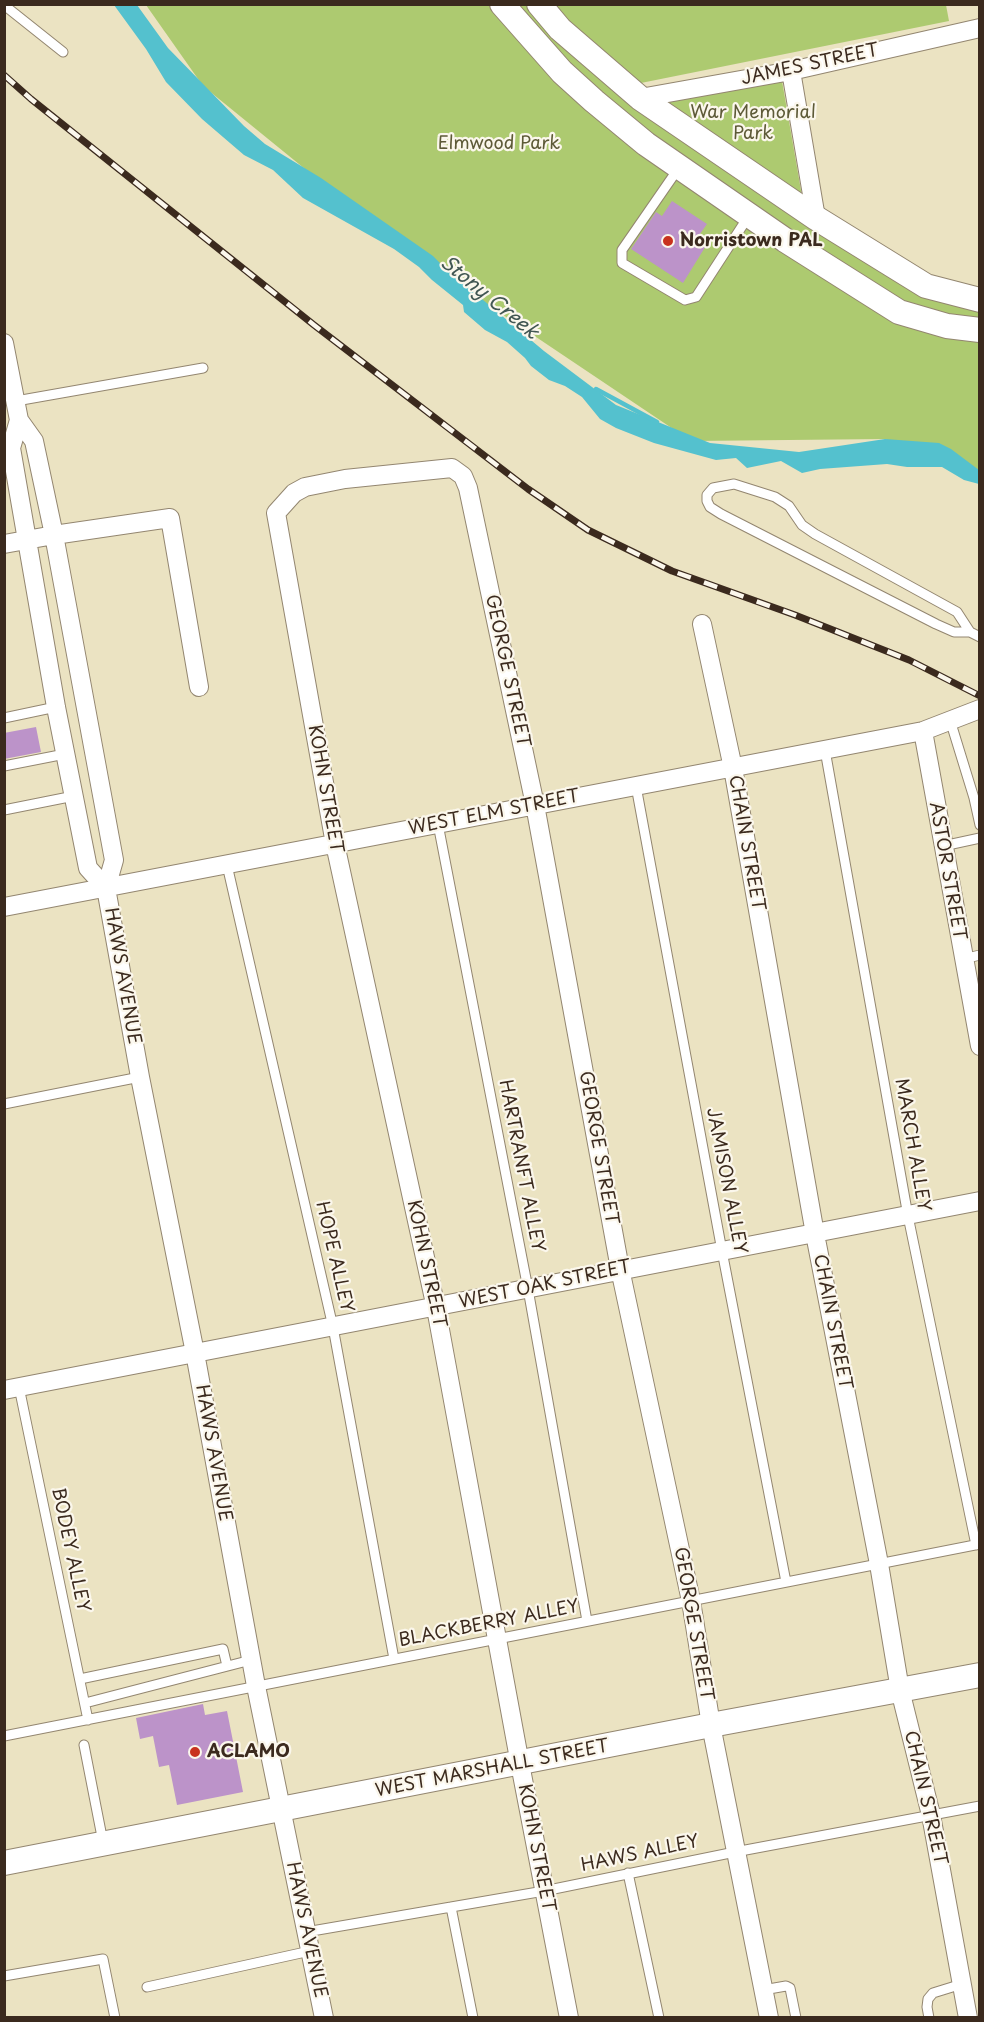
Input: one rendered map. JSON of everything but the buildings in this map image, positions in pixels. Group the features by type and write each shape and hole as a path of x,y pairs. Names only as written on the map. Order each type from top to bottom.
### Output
{"street":[{"path":"502,4 562,72 646,144 785,240 899,312 947,326 980,330"},
{"path":"539,4 560,29 640,98 816,218 926,286 980,300"},
{"name":"JAMES STREET","path":"640,98 791,71 980,28"},
{"path":"791,71 816,218"},
{"name":"HAWS AVENUE","path":"4,343 19,420 11,448 56,707 88,868 106,888"},
{"name":"HAWS AVENUE","path":"19,420 34,441 54,535 114,860 106,888 140,1077 195,1353 256,1686 324,2018"},
{"name":"GEORGE STREET","path":"276,513 294,493 305,488 345,479 452,468 463,476 468,488 535,805 620,1269 691,1601 711,1725 769,2018"},
{"name":"KOHN STREET","path":"276,513 335,844 436,1308 569,2018"},
{"path":"4,544 170,518 199,687"},
{"name":"CHAIN STREET","path":"702,624 733,768 815,1234 879,1564 900,1690 931,1815 968,2018"},
{"name":"WEST ELM STREET","path":"4,907 922,731 980,709"},
{"path":"61,726 89,722"},
{"name":"ASTOR STREET","path":"922,731 943,846 971,957 980,1046"},
{"name":"WEST OAK STREET","path":"12,1389 436,1308 620,1269 815,1234 980,1201"},
{"name":"WEST MARSHALL STREET","path":"4,1863 980,1675"}],"lane":[{"path":"9,9 63,52"},
{"path":"679,167 622,250 622,263 685,300 696,297 749,215"},
{"path":"16,401 203,368"},
{"path":"970,632 957,612 815,534 802,525 789,506 775,497 734,484 713,488 707,495 710,507 722,514 936,624 954,632 970,632 980,637"},
{"path":"4,718 56,707"},
{"path":"950,720 980,825"},
{"name":"MARCH ALLEY","path":"825,750 908,1216 978,1544"},
{"path":"4,766 65,754"},
{"name":"JAMISON ALLEY","path":"636,786 786,1582"},
{"path":"4,810 74,796"},
{"name":"HARTRANFT ALLEY","path":"438,824 528,1289 587,1621"},
{"path":"943,846 980,838"},
{"name":"HOPE ALLEY","path":"227,864 333,1327 394,1659"},
{"path":"4,1104 140,1077"},
{"name":"BODEY ALLEY","path":"12,1389 88,1720"},
{"name":"BLACKBERRY ALLEY","path":"4,1736 978,1544"},
{"path":"80,1679 223,1649 227,1666"},
{"path":"85,1704 251,1660"},
{"path":"84,1745 104,1844"},
{"name":"HAWS ALLEY","path":"306,1932 544,1891 980,1806"},
{"path":"628,1874 659,2018"},
{"path":"451,1907 473,2018"},
{"path":"147,1987 310,1951"},
{"path":"4,1976 103,1959 115,2018"},
{"path":"929,2018 928,1999 933,1993 962,1984"},
{"path":"763,1990 786,1986 790,1988 796,2018"}],"green space":[{"name":"Elmwood Park","path":"146,5 946,5 949,21 626,86 829,226 979,300 979,478 885,439 691,441 396,243 203,86"},
{"name":"War Memorial Park","path":"782,81 803,202 656,102"}],"water":[{"path":"114,5 137,5 168,48 244,126 265,144 321,178 433,256 544,351 616,405 710,443 799,452 885,439 939,443 979,470 979,484 964,480 942,467 907,467 887,464 820,469 802,473 781,461 747,468 736,458 716,460 654,443 616,428 600,419 582,397 565,386 549,380 507,342 485,330 464,312 463,305 419,267 394,249 303,198 273,170 244,155 202,119 166,82 146,49"}],"waterway":[{"name":"Stony Creek","path":"596,389 657,422"}],"railway":[{"path":"4,75 314,325 528,489 588,530 672,571 795,615 909,660 980,696"}],"place":[{"name":"Norristown PAL","path":"668,241"},
{"name":"ACLAMO","path":"195,1752"}]}
